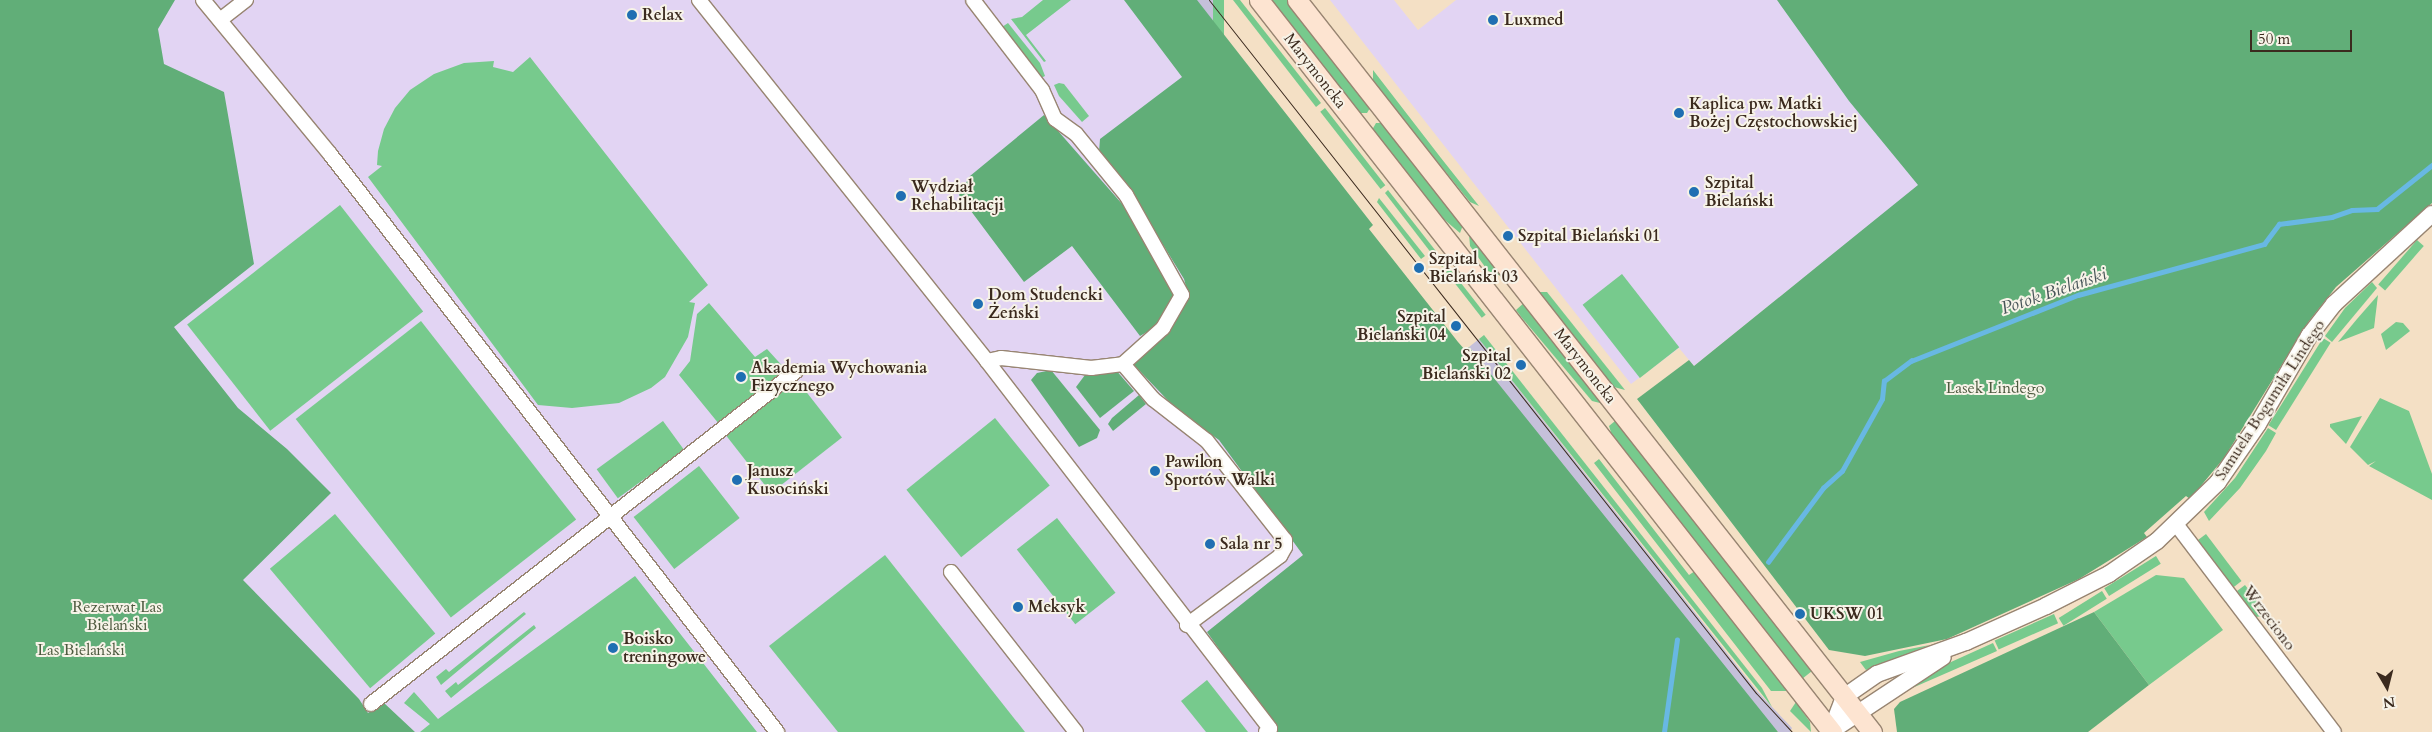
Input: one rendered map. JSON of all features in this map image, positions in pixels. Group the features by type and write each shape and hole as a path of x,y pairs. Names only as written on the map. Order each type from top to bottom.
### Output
{"main road":[{"name":"Marymoncka","path":"1260,0 1831,732"},
{"name":"Marymoncka","path":"1298,0 1872,732"},
{"path":"1360,128 1382,108"},
{"path":"1471,222 1463,238 1465,263 1496,283 1518,281"}],"street":[{"path":"203,0 330,154 610,519 777,732"},
{"path":"220,20 246,0"},
{"path":"699,0 987,361 1187,625 1270,729 1266,732"},
{"path":"973,0 1042,90 1055,119 1076,134 1126,195 1182,295 1163,328 1123,364 1091,368 1001,358 987,361"},
{"name":"Samuela Bogumiła Lindego","path":"1844,697 1877,674 1966,642 2109,574 2176,524 2224,474 2258,424 2309,336 2334,304 2431,218"},
{"path":"1123,364 1153,399 1206,442 1285,540 1285,547 1280,556 1187,625"},
{"path":"371,704 610,519 795,372"},
{"name":"Wrzeciono","path":"2176,524 2334,732"},
{"path":"951,572 1076,732"},
{"name":"Samuela Bogumiła Lindego","path":"1831,732 1966,642"},
{"path":"1831,732 1844,697"}],"shaded area":[{"name":"Akademia Wychowania Fizycznego","path":"110,0 1187,0 1541,732 335,732 0,202"},
{"path":"1197,0 1213,0 1213,431 1197,431"},
{"name":"Szpital Bielański","path":"1330,0 1394,0 1418,30 1456,0 2062,0 1919,185 1694,366 1679,348 1631,384"},
{"path":"1479,339 1756,690 1792,728 1790,732 1778,732 1753,704 1540,437 1469,347"}],"green space":[{"path":"0,0 175,0 158,29 164,64 224,92 254,264 174,327 238,408 287,449 331,493 243,580 359,699 368,713 384,703 415,732 0,732"},
{"path":"1043,0 1071,0 1026,35 1046,61 1044,62 1011,19 1022,17"},
{"path":"1124,0 1197,0 1373,225 1369,229 1458,342 1465,350 1469,347 1778,732 1278,732 1207,632 1303,555 1219,440 1178,411 1134,365 1173,322 1189,298 1184,279 1132,194 1099,152 1100,139 1182,77"},
{"path":"1213,0 1224,0 1224,256 1213,256"},
{"path":"1233,0 1240,0 1321,103 1316,107"},
{"path":"1269,0 1288,0 1370,108 1367,113 1358,113"},
{"name":"Lasek Lindego","path":"1777,0 2432,0 2432,203 2336,287 2309,321 2224,458 2190,499 2186,496 2144,533 2147,537 2079,579 1947,639 1865,656 1829,650 1637,399 1689,360 1694,366 1918,185 1849,101"},
{"path":"1008,23 1040,63 1045,76 1041,78 1002,27"},
{"path":"530,57 708,285 689,302 695,303 688,337 665,377 651,388 619,403 572,408 538,405 368,177 382,166 377,165 378,151 384,129 395,108 410,90 434,74 464,63 494,61 493,67 513,72"},
{"path":"1373,70 1479,206 1470,202 1402,118 1373,80"},
{"path":"1064,84 1089,116 1082,122 1059,96 1054,85"},
{"path":"1325,108 1385,185 1381,189 1320,112"},
{"path":"1044,115 1123,205 1174,296 1167,311 1152,329 1140,336 1072,246 1024,282 959,195 970,176"},
{"path":"1376,123 1384,123 1463,225 1460,233 1440,216 1372,130"},
{"path":"1388,190 1446,264 1442,267 1385,193"},
{"path":"1379,198 1425,256 1421,259 1377,202"},
{"path":"340,205 423,311 270,431 187,324"},
{"path":"1469,234 1504,277 1488,271 1470,246"},
{"path":"2417,240 2424,246 2385,290 2378,285"},
{"path":"1450,269 1486,315 1482,318 1446,272"},
{"path":"1622,274 1679,347 1640,378 1583,305"},
{"path":"2372,282 2377,288 2332,342 2325,336 2345,308"},
{"path":"1539,292 1547,292 1625,390 1614,387"},
{"path":"2378,295 2374,328 2338,342 2357,319"},
{"path":"1525,302 1604,404 1592,401 1522,318 1516,310"},
{"path":"709,303 755,357 767,349 787,371 719,424 679,375 690,361 697,314"},
{"path":"421,321 576,520 451,617 296,419"},
{"path":"2396,322 2403,323 2410,331 2386,350 2381,334"},
{"path":"1484,335 1762,688 1772,707 1479,339"},
{"path":"2323,338 2331,343 2276,430 2268,425"},
{"path":"1115,369 1134,391 1100,418 1076,387 1085,375"},
{"path":"1051,370 1100,430 1097,438 1079,447 1031,380 1037,373"},
{"path":"797,380 842,438 771,493 726,435"},
{"path":"1139,395 1146,404 1113,431 1108,424 1112,418"},
{"path":"2380,398 2409,411 2432,474 2432,500 2369,466 2376,461 2368,465 2350,447"},
{"path":"2362,416 2346,444 2330,427 2330,424"},
{"path":"995,418 1050,486 961,557 906,490"},
{"path":"663,421 684,450 618,498 597,469"},
{"path":"1615,421 1812,671 1802,679 1613,439 1609,426"},
{"path":"2268,428 2276,433 2266,451 2240,488 2209,521 2204,512 2235,478"},
{"path":"1599,459 1689,575 1695,571 1787,691 1771,691 1594,463"},
{"path":"699,466 740,518 674,569 634,517"},
{"path":"335,514 435,634 370,688 270,569"},
{"path":"1057,518 1115,593 1075,624 1017,549"},
{"path":"2206,534 2242,581 2234,587 2198,540"},
{"path":"885,555 1025,732 838,732 769,646"},
{"path":"2156,556 2161,564 2109,596 2104,588"},
{"path":"2156,575 2184,578 2223,630 2149,685 2094,612"},
{"name":"Boisko treningowe","path":"635,576 757,732 420,732 430,724 404,703 414,692 438,719"},
{"path":"2245,585 2268,615 2256,617 2237,591"},
{"path":"2102,591 2107,599 2064,626 2059,618"},
{"path":"524,612 526,614 441,685 436,677 446,669 449,672"},
{"path":"2094,612 2149,685 2088,732 1897,732 1894,709 1900,702"},
{"path":"2054,614 2058,623 1999,650 1995,640"},
{"path":"534,625 536,628 451,698 445,691 456,682 458,685"},
{"path":"1993,643 1997,651 1903,692 1951,662"},
{"path":"1930,645 1866,670 1860,662 1899,651"},
{"path":"1207,680 1248,732 1206,732 1181,701"},
{"path":"1796,702 1810,722 1811,732 1790,711"}],"waterway":[{"name":"Potok Bielański","path":"1768,562 1823,488 1842,471 1882,399 1884,381 1911,361 2078,295 2264,244 2279,224 2332,217 2352,210 2377,209 2432,165"},
{"name":"Potok Bielański","path":"1664,732 1677,640"}],"tram line":[{"path":"1209,0 1756,693 1792,732"}],"place":[{"name":"Relax","path":"632,15"},
{"name":"Luxmed","path":"1493,20"},
{"name":"Kaplica pw. Matki Bożej Częstochowskiej","path":"1679,113"},
{"name":"Szpital Bielański","path":"1694,192"},
{"name":"Wydział Rehabilitacji","path":"901,196"},
{"name":"Szpital Bielański 01","path":"1508,236"},
{"name":"Szpital Bielański 03","path":"1419,268"},
{"name":"Dom Studencki Żeński","path":"978,304"},
{"name":"Szpital Bielański 04","path":"1456,326"},
{"name":"Szpital Bielański 02","path":"1521,365"},
{"name":"Akademia Wychowania Fizycznego","path":"741,377"},
{"name":"Pawilon Sportów Walki","path":"1155,471"},
{"name":"Janusz Kusociński","path":"737,480"},
{"name":"Sala nr 5","path":"1210,544"},
{"name":"Meksyk","path":"1018,607"},
{"name":"UKSW 01","path":"1800,614"},
{"name":"Boisko treningowe","path":"613,648"}],"park label":[{"name":"Rezerwat Las Bielański","path":"117,616"},
{"name":"Las Bielański","path":"81,650"}]}
